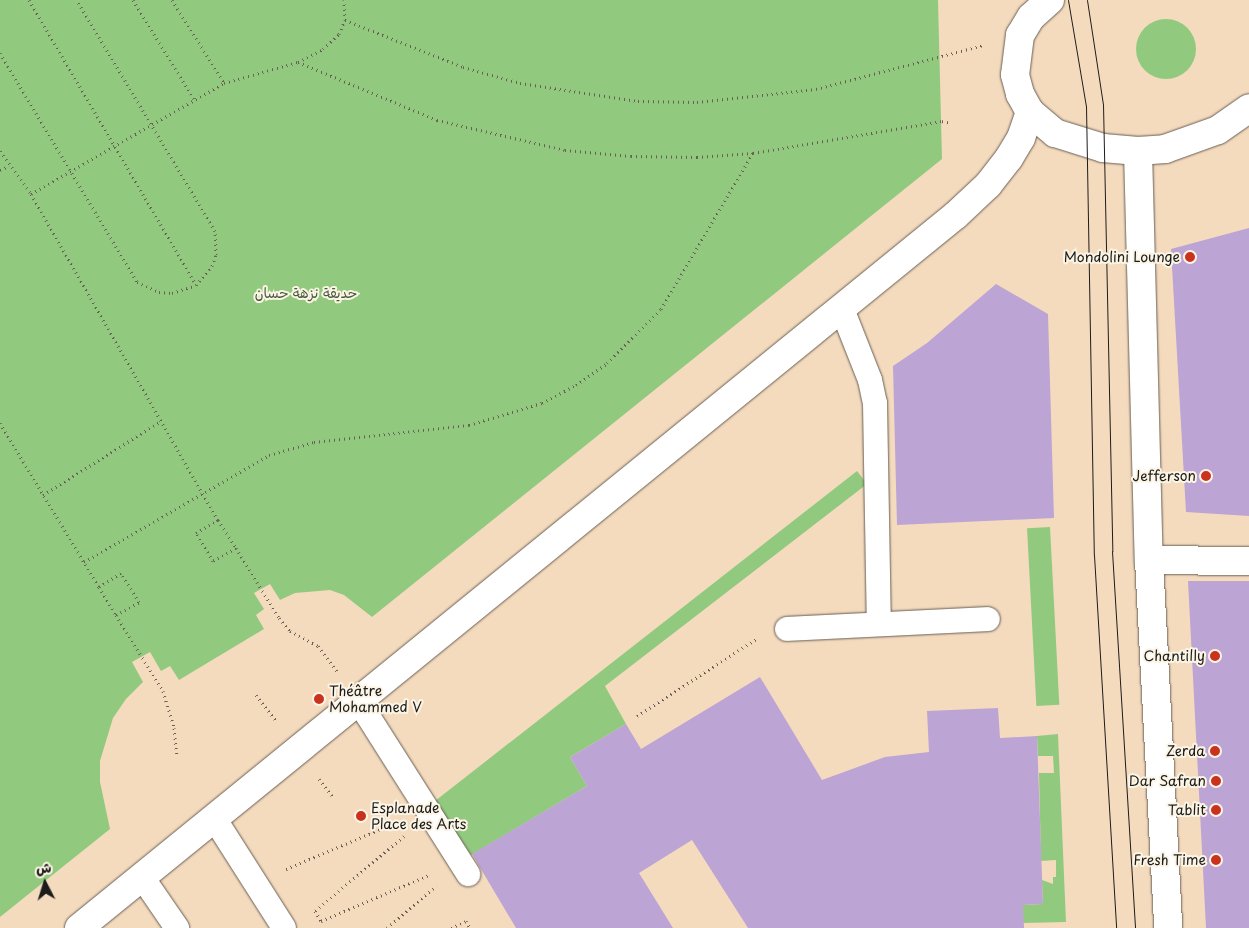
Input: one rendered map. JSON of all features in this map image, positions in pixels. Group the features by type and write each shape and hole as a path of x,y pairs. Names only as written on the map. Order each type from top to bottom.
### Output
{"street":[{"path":"1050,0 1031,17 1020,35 1015,75 1020,94 1030,112 1056,133 1103,148 1138,151 1192,142 1218,130 1249,108"},
{"path":"79,928 359,702 446,628 842,309 988,185 1021,138 1030,112"},
{"path":"1138,151 1149,560 1168,928"},
{"path":"1149,560 1249,561"}],"lane":[{"path":"842,309 870,380 875,403 879,622"},
{"path":"788,629 879,622 988,619"},
{"path":"359,702 468,874"},
{"path":"214,818 284,928"},
{"path":"142,877 177,928"}],"path":[{"path":"29,0 196,285"},
{"path":"0,53 137,282 154,290 172,293 196,285 214,261 217,243 215,231 77,0"},
{"path":"133,0 194,99"},
{"path":"172,0 224,83"},
{"path":"30,194 224,83 298,62 323,50 339,34 345,20 344,0"},
{"path":"345,20 462,67 520,83 638,101 697,102 816,89 1020,35"},
{"path":"298,62 437,120 501,137 565,150 631,156 697,157 753,153 942,121 951,123"},
{"path":"0,151 30,194 202,493 279,618 290,631 318,646 359,702"},
{"path":"84,562 269,455 292,447 469,425 507,416 542,403 576,385 607,363 661,309 753,153"},
{"path":"0,170 9,166"},
{"path":"43,495 161,421"},
{"path":"0,423 163,691 174,728 177,755"},
{"path":"218,520 196,533 213,561 236,548"},
{"path":"99,587 121,573 139,602 116,615"},
{"path":"637,716 760,636 788,629"},
{"path":"281,863 287,870 402,820"},
{"path":"410,831 315,912 321,921 434,873"},
{"path":"387,928 440,882"},
{"path":"452,928 466,921 470,928"}],"green space":[{"name":"حديقة نزهة حسان","path":"0,0 938,0 942,159 372,617 344,595 330,590 295,593 280,600 270,584 254,593 264,609 256,615 264,629 179,680 170,666 161,671 150,652 132,662 143,682 126,699 113,718 100,761 100,782 110,829 0,917"},
{"path":"1166,19 1183,24 1191,32 1196,49 1191,66 1183,74 1166,79 1149,74 1141,66 1136,49 1141,32 1149,24"},
{"path":"857,471 867,484 605,686 626,724 570,757 587,786 471,855 435,801"},
{"path":"1050,527 1059,705 1036,706 1027,528"},
{"path":"1058,734 1066,922 1023,923 1023,905 1043,904 1042,880 1053,884 1053,877 1056,877 1056,860 1041,861 1039,773 1054,773 1053,756 1038,756 1037,736"}],"building":[{"path":"1249,228 1249,516 1186,512 1171,249"},
{"path":"996,284 1048,314 1054,518 897,525 893,366 927,343"},
{"path":"1188,581 1249,581 1249,928 1206,928"},
{"path":"760,677 822,780 885,757 929,752 927,711 998,708 1000,738 1037,736 1043,904 1023,905 1024,928 748,928 692,840 639,873 673,928 516,928 472,854 587,786 570,757 626,724 641,749"}],"tram line":[{"path":"1068,0 1086,106 1094,555 1116,928"},
{"path":"1087,0 1103,104 1112,551 1135,928"}],"place":[{"name":"Mondolini Lounge","path":"1190,257"},
{"name":"Jefferson","path":"1206,476"},
{"name":"Chantilly","path":"1215,656"},
{"name":"Théâtre Mohammed V","path":"319,699"},
{"name":"Zerda","path":"1215,751"},
{"name":"Dar Safran","path":"1216,781"},
{"name":"Tablit","path":"1216,810"},
{"name":"Esplanade Place des Arts","path":"361,816"},
{"name":"Fresh Time","path":"1216,860"}]}
